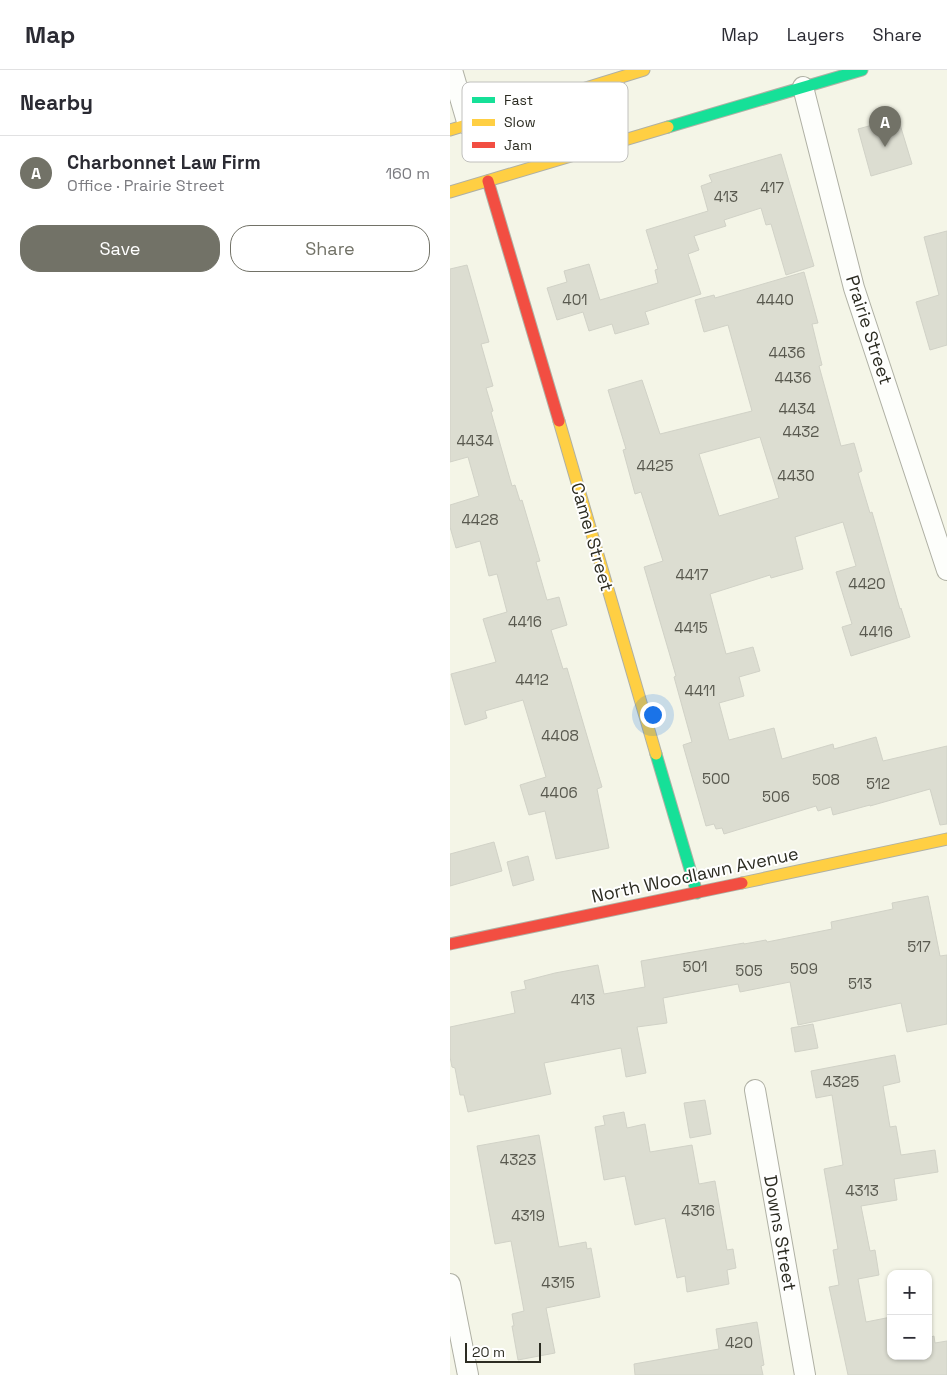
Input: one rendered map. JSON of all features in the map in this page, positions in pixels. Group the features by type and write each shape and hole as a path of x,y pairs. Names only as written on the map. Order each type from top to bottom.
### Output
{"main road":[{"path":"606,82 644,70"},
{"path":"628,139 862,70"},
{"path":"450,192 552,162"},
{"name":"Camel Street","path":"488,181 697,893"},
{"name":"North Woodlawn Avenue","path":"450,944 947,839"}],"street":[{"path":"452,70 459,128"},
{"name":"Prairie Street","path":"803,87 854,288 947,570"},
{"name":"Downs Street","path":"755,1090 805,1375"},
{"path":"450,1284 468,1375"}],"building":[{"path":"898,118 912,164 871,176 858,129"},
{"path":"781,154 814,266 786,275 771,224 766,225 761,208 724,220 726,226 694,236 699,250 688,254 701,294 645,312 649,324 615,334 612,324 589,331 583,312 557,320 547,288 567,282 564,271 589,264 600,300 658,283 655,270 658,269 646,230 708,211 701,186 712,182 709,175"},
{"path":"947,231 947,345 930,350 916,302 939,295 924,237"},
{"path":"467,265 489,342 481,344 493,386 486,388 493,411 491,412 512,486 515,485 520,501 522,500 540,561 536,562 547,600 559,597 567,625 551,630 563,669 567,668 602,787 597,789 609,848 556,859 545,811 529,815 520,785 546,777 523,700 485,711 487,718 465,725 451,674 496,662 483,619 507,612 497,574 489,576 480,541 456,548 450,527 450,505 479,496 468,457 450,462 450,269"},
{"path":"804,272 818,323 812,324 822,365 819,366 841,446 854,443 862,471 858,473 870,513 872,512 910,637 851,656 842,627 852,624 836,572 856,566 843,522 795,537 803,569 771,578 770,575 710,594 726,654 753,647 760,671 739,677 744,696 719,703 729,740 774,728 782,759 833,744 834,749 876,737 883,761 947,746 947,824 940,825 930,789 833,815 831,807 818,811 816,806 724,834 722,828 716,829 714,824 706,826 683,745 692,742 674,677 676,676 644,567 663,561 641,492 635,494 623,450 626,449 608,390 642,380 660,434 752,411 728,325 704,332 695,300 714,295 715,298","holes":["760,437 779,498 719,516 699,454"]},
{"path":"494,842 502,871 450,886 450,854"},
{"path":"528,856 534,880 513,886 507,862"},
{"path":"928,896 940,956 947,955 947,1024 907,1032 901,1003 798,1025 790,982 740,992 738,984 663,998 667,1023 637,1027 646,1073 626,1077 621,1048 544,1063 551,1094 468,1112 464,1095 460,1095 455,1068 452,1067 450,1057 450,1027 515,1013 511,992 526,989 524,981 598,965 604,994 645,987 641,961 744,943 766,940 767,942 832,929 831,922 893,909 892,903"},
{"path":"813,1024 818,1048 795,1052 791,1028"},
{"path":"895,1055 900,1082 883,1086 890,1127 896,1126 901,1155 935,1150 938,1172 894,1179 897,1200 861,1206 870,1251 875,1250 879,1275 858,1279 866,1322 887,1318 887,1360 932,1360 932,1337 934,1336 935,1343 947,1341 947,1375 848,1375 829,1287 839,1285 833,1250 838,1249 824,1169 843,1165 832,1095 816,1098 811,1071"},
{"path":"705,1100 711,1134 690,1138 684,1103"},
{"path":"624,1112 627,1128 645,1124 650,1152 692,1145 699,1184 715,1181 727,1250 733,1249 736,1268 727,1270 729,1284 687,1292 685,1276 677,1278 665,1218 635,1225 625,1176 604,1180 595,1127 605,1125 603,1116"},
{"path":"539,1135 559,1247 586,1242 587,1249 591,1248 600,1297 546,1308 555,1353 518,1360 512,1326 514,1326 512,1314 524,1311 511,1241 495,1244 477,1146"},
{"path":"757,1322 764,1365 761,1366 763,1375 635,1375 634,1364 719,1349 716,1329"}],"traffic: fast":[{"path":"668,127 862,70"},
{"path":"656,754 697,893"}],"traffic: slow":[{"path":"605,82 644,70"},
{"path":"450,130 462,126"},
{"path":"628,139 668,127"},
{"path":"450,192 551,162"},
{"path":"559,421 656,754"},
{"path":"742,883 947,839"}],"traffic: jam":[{"path":"488,181 559,421"},
{"path":"450,944 742,883"}],"place":[{"name":"Charbonnet Law Firm","path":"885,147"}]}
